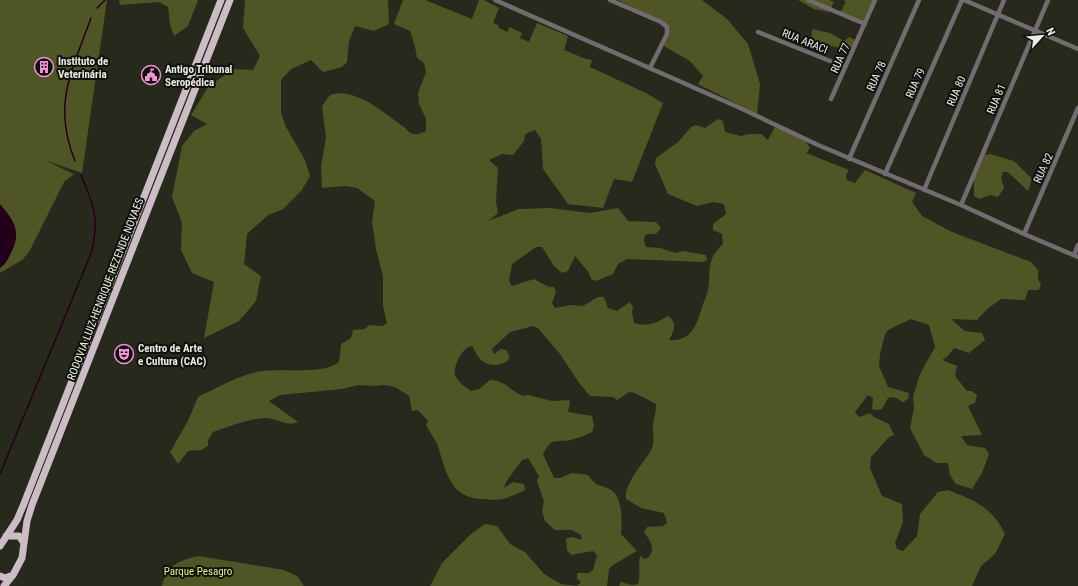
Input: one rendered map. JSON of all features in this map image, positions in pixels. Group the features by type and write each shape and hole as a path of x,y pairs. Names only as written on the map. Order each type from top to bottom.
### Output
{"highway":[{"name":"RODOVIA LUIZ HENRIQUE REZENDE NOVAES","path":"0,546 17,520 221,0"},
{"name":"RODOVIA LUIZ HENRIQUE REZENDE NOVAES","path":"4,586 13,575 22,558 27,521 32,505 230,0"},
{"path":"6,536 16,536 24,543"},
{"path":"0,576 6,578 13,575"}],"street":[{"path":"494,0 650,68 849,159 961,205 1076,256 1078,245"},
{"path":"610,0 661,22 667,27 667,34 650,68"},
{"path":"808,0 865,24"},
{"name":"RUA 77","path":"831,99 875,0"},
{"name":"RUA 78","path":"849,159 918,0"},
{"path":"963,0 1078,49"},
{"name":"RUA 79","path":"885,174 963,0"},
{"name":"RUA 80","path":"924,190 1004,0"},
{"name":"RUA 81","path":"961,205 1048,0"},
{"name":"RUA ARACI","path":"758,32 845,67"},
{"name":"RUA 82","path":"1024,234 1078,108"}],"green space":[{"path":"0,0 107,0 82,173 44,160 74,174 64,182 29,252 22,260 0,273"},
{"path":"119,0 198,0 188,26 174,36 170,24 168,7 159,2 120,5"},
{"path":"245,0 388,0 389,24 374,31 355,26 349,41 347,62 342,67 323,72 311,60 291,69 281,80 281,112 286,127 305,160 310,176 302,190 283,209 268,215 247,234 244,264 261,276 256,301 239,321 204,338 214,282 192,273 181,250 182,223 172,197 182,146 194,131 207,124 191,115 208,87 233,69 253,70 260,56 243,28"},
{"path":"403,0 425,0 472,19 479,0 484,0 499,8 493,23 498,25 499,28 507,32 510,27 522,33 520,38 529,42 537,23 568,36 564,50 592,60 590,67 644,92 663,103 632,182 614,179 603,208 568,204 543,169 541,139 535,130 525,134 524,141 513,155 502,154 489,160 498,168 496,202 498,213 488,221 519,209 550,208 590,213 618,208 628,221 656,222 661,228 656,234 647,234 644,237 646,247 660,248 675,253 683,251 706,255 707,260 703,262 627,259 618,264 613,274 596,281 591,279 589,273 575,256 568,271 562,273 554,266 542,247 536,247 512,264 509,281 512,286 534,279 549,287 554,287 556,292 552,303 555,308 571,305 583,306 598,297 604,297 608,308 617,311 630,302 633,307 632,312 634,323 644,325 652,324 668,316 674,324 674,330 669,340 683,338 692,331 698,320 708,292 710,265 714,255 723,244 722,234 713,230 713,224 726,214 724,204 714,202 697,206 668,194 655,164 656,158 678,142 691,127 696,125 705,128 718,119 723,121 725,132 741,136 761,134 768,140 775,127 795,135 808,144 810,148 806,153 849,170 846,175 847,180 855,183 865,170 916,193 912,202 922,216 952,232 1031,262 1038,270 1038,279 1041,285 1039,290 1028,290 1025,300 1001,299 987,309 977,320 951,319 965,331 982,333 985,340 969,353 954,348 947,357 942,360 957,366 955,376 967,391 972,391 977,395 975,403 968,406 982,435 961,436 967,445 985,448 989,454 982,473 972,489 956,484 950,475 948,463 936,463 924,455 910,428 914,408 913,397 920,374 935,347 929,325 911,319 888,330 885,334 880,354 879,366 888,387 909,393 908,399 903,402 894,397 888,398 882,409 877,410 872,409 873,398 868,395 855,412 859,417 870,413 874,417 889,424 894,435 889,437 871,457 870,468 882,496 902,504 903,522 895,543 897,549 903,551 917,536 920,514 938,492 948,490 974,501 988,511 1000,525 1005,534 995,554 981,566 972,586 619,586 621,582 632,585 638,584 640,556 645,559 649,556 652,550 649,539 644,532 647,527 663,526 667,523 664,513 641,508 626,499 628,486 648,455 654,441 653,425 656,404 635,393 629,392 617,400 613,397 590,396 579,383 560,354 538,328 533,326 510,332 492,349 494,354 501,349 506,350 510,357 504,363 497,365 488,364 478,357 472,346 465,349 457,362 455,375 464,386 471,391 479,389 490,380 496,381 504,384 523,396 528,395 552,401 569,400 568,412 592,416 594,426 592,432 571,440 554,441 546,448 543,454 554,478 560,478 572,473 588,475 597,484 615,493 618,498 621,510 621,534 637,551 613,565 609,569 607,586 577,586 581,582 577,579 577,573 589,573 593,570 597,555 593,551 571,555 567,550 566,538 572,537 582,540 581,535 572,530 555,530 545,521 542,511 544,501 537,481 539,476 528,458 522,460 506,482 504,488 513,482 524,484 525,490 508,497 495,500 481,499 463,494 457,490 449,478 438,446 426,425 428,421 418,410 412,411 409,396 395,387 385,385 358,385 342,389 280,395 269,401 298,422 285,423 265,418 245,422 213,432 208,440 208,446 201,450 188,451 178,464 170,452 188,421 198,397 235,379 257,372 277,370 311,370 331,366 339,362 341,344 351,338 353,330 365,329 369,325 383,326 387,323 383,306 383,276 376,249 372,222 375,201 357,188 346,186 322,188 321,166 326,138 322,106 330,95 340,93 349,94 379,109 411,133 418,134 426,131 426,119 419,104 418,93 426,72 424,63 417,58 410,31 394,24"},
{"path":"618,0 702,0 727,19 748,44 760,84 757,114 698,84 703,76 690,61 664,46 668,25"},
{"path":"798,0 829,0 834,2 829,12 814,9"},
{"path":"843,0 873,0 862,23 840,13 846,2"},
{"path":"812,29 830,33 844,41 849,37 855,40 854,44 851,49 845,52 832,46 811,48"},
{"path":"990,154 1014,161 1032,179 1028,191 1008,172 1003,172 1001,178 1004,188 998,197 990,195 980,199 974,196 974,178 985,155"},
{"path":"485,524 497,526 510,544 525,552 544,574 561,584 577,586 430,586 442,563 471,534"},
{"name":"Parque Pesagro","path":"199,556 284,570 297,576 304,586 162,586 167,573 171,568 185,559"}],"shaded area":[{"path":"0,204 13,221 16,238 8,259 0,268"}],"waterway":[{"path":"97,8 105,0"},
{"path":"75,161 68,141 65,122 65,105 67,88 77,55 91,18"},
{"path":"0,474 92,251 95,229 94,212 81,175"}],"place":[{"name":"Instituto de Veterinária","path":"44,67"},
{"name":"Antigo Tribunal Seropédica","path":"151,75"},
{"name":"Centro de Arte e Cultura (CAC)","path":"124,354"}]}
